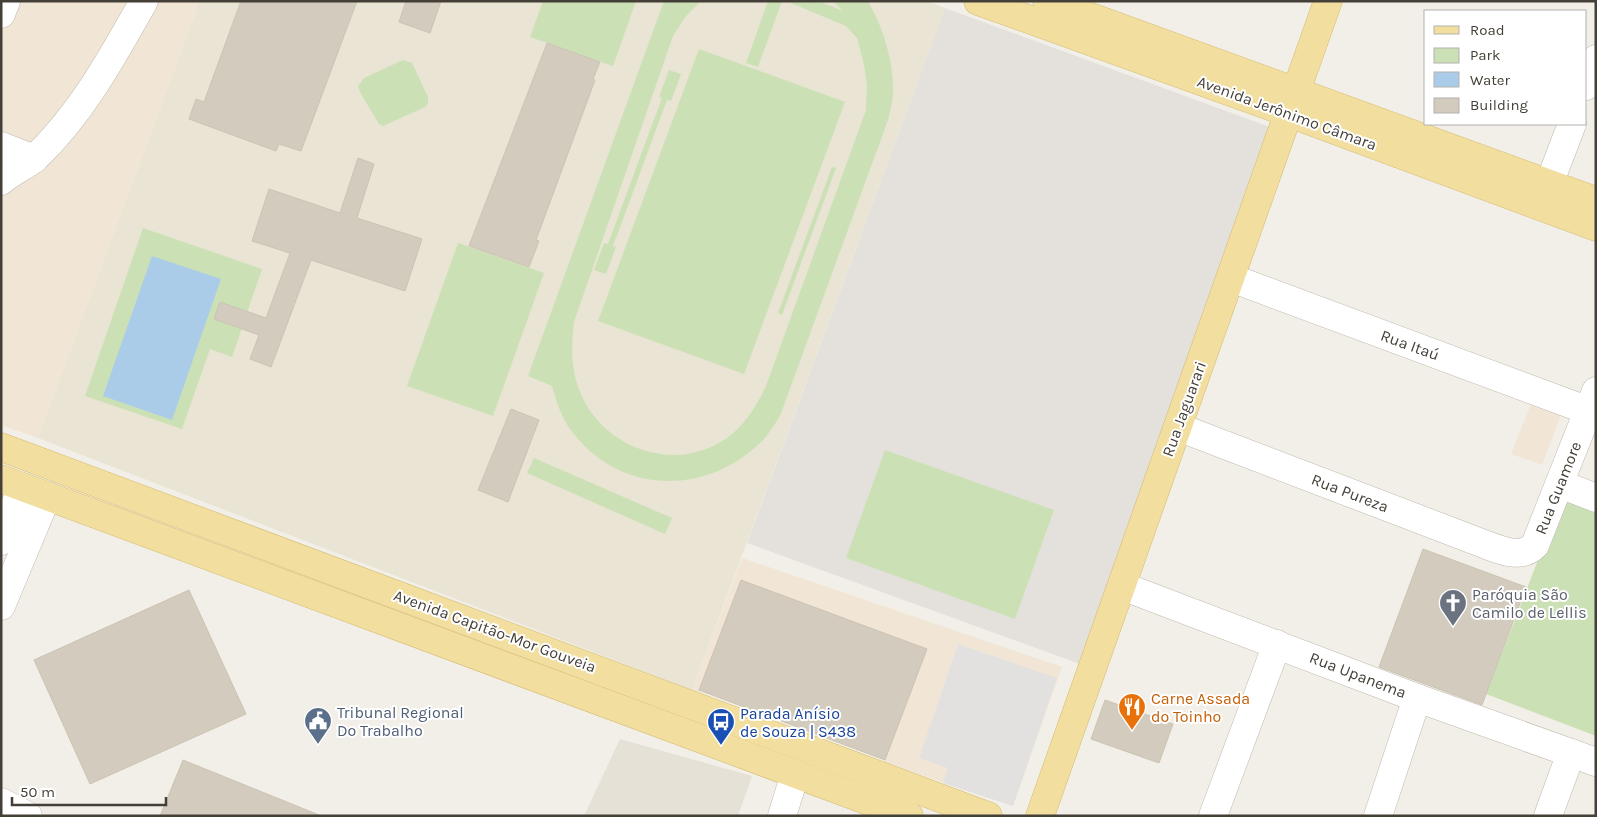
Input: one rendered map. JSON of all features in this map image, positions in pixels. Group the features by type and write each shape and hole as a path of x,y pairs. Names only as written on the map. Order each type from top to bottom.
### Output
{"main road":[{"name":"Avenida Jerônimo Câmara","path":"978,1 1549,184 1596,201"},
{"name":"Avenida Jerônimo Câmara","path":"1047,1 1596,227"},
{"name":"Rua Jaguarari","path":"1040,816 1328,1"},
{"name":"Avenida Capitão-Mor Gouveia","path":"1,447 988,816"},
{"name":"Avenida Capitão-Mor Gouveia","path":"23,488 909,816"},
{"path":"153,503 184,547"},
{"path":"393,625 444,612"}],"street":[{"path":"1,14 6,1"},
{"path":"1,181 34,159 62,130 102,75 144,1"},
{"path":"1587,83 1596,59"},
{"path":"1549,184 1572,125"},
{"path":"1,146 34,159"},
{"name":"Rua Itaú","path":"1231,278 1592,401"},
{"name":"Rua Guamore","path":"1524,552 1535,545 1592,401"},
{"name":"Rua Pureza","path":"1178,427 1484,544 1504,551 1524,552"},
{"path":"1560,484 1596,498"},
{"path":"1,541 23,488"},
{"path":"1,606 23,488"},
{"name":"Rua Upanema","path":"1122,586 1417,698 1583,758"},
{"path":"1214,816 1277,644"},
{"path":"1378,816 1417,698"},
{"path":"1548,816 1583,758"},
{"path":"782,816 796,774"},
{"path":"1,802 28,816"}],"shaded area":[{"path":"1,1 200,1 38,438 1,425"},
{"path":"200,1 926,1 945,8 692,690 38,438"},
{"path":"945,8 1278,130 1080,664 747,543"},
{"path":"1533,399 1563,410 1542,465 1511,454"},
{"path":"742,558 1062,667 1013,806 886,763 884,762 885,759 692,690"},
{"path":"958,644 1057,678 1013,806 943,783 948,768 919,758"},
{"path":"620,739 752,776 738,816 584,816"}],"green space":[{"path":"543,1 636,1 613,66 530,37"},
{"path":"664,1 701,1 686,16 673,36 574,322 573,334 573,365 582,396 595,417 612,434 633,446 656,453 680,455 704,450 727,438 750,414 766,386 866,110 867,85 857,38 846,26 786,1 818,1 843,11 833,1 868,1 886,45 893,81 892,103 888,120 780,416 765,438 740,459 717,471 692,479 666,481 641,478 616,469 594,454 566,423 552,386 528,376"},
{"path":"768,1 782,1 758,67 746,63"},
{"path":"699,49 845,102 744,374 598,321"},
{"path":"403,60 412,63 428,97 428,103 425,107 383,126 379,124 358,86 364,78"},
{"path":"669,70 681,74 671,101 667,100 613,246 616,247 606,274 594,270 604,243 608,244 662,98 659,97"},
{"path":"832,167 836,168 782,315 778,313"},
{"path":"143,228 262,269 232,357 210,349 182,429 85,396"},
{"path":"458,243 544,273 493,416 407,386"},
{"path":"885,450 1054,510 1015,619 846,558"},
{"path":"534,458 672,518 665,534 527,473"},
{"path":"1564,493 1596,505 1596,736 1486,694"}],"water":[{"path":"152,256 221,279 172,420 103,396"}],"building":[{"path":"241,1 357,1 301,151 279,144 276,151 189,119 196,99 204,102"},
{"path":"406,1 441,1 430,33 399,22"},
{"path":"547,43 600,62 536,240 539,241 529,267 469,246"},
{"path":"358,158 374,164 357,218 422,239 405,291 311,260 271,367 250,359 259,335 214,319 220,302 266,318 290,253 252,241 269,189 340,213"},
{"path":"511,409 539,420 508,502 478,490"},
{"name":"Paróquia São Camilo de Lellis","path":"1423,549 1526,587 1482,705 1379,667"},
{"path":"741,580 927,649 885,760 699,690"},
{"path":"189,590 246,714 90,784 34,660"},
{"name":"Carne Assada do Toinho","path":"1105,700 1173,724 1159,763 1091,739"},
{"path":"183,760 319,815 319,816 160,816"}],"place":[{"name":"Paróquia São Camilo de Lellis","path":"1453,627"},
{"name":"Carne Assada do Toinho","path":"1132,731"},
{"name":"Tribunal Regional Do Trabalho","path":"318,745"},
{"name":"Parada Anísio de Souza | S438","path":"721,746"}]}
